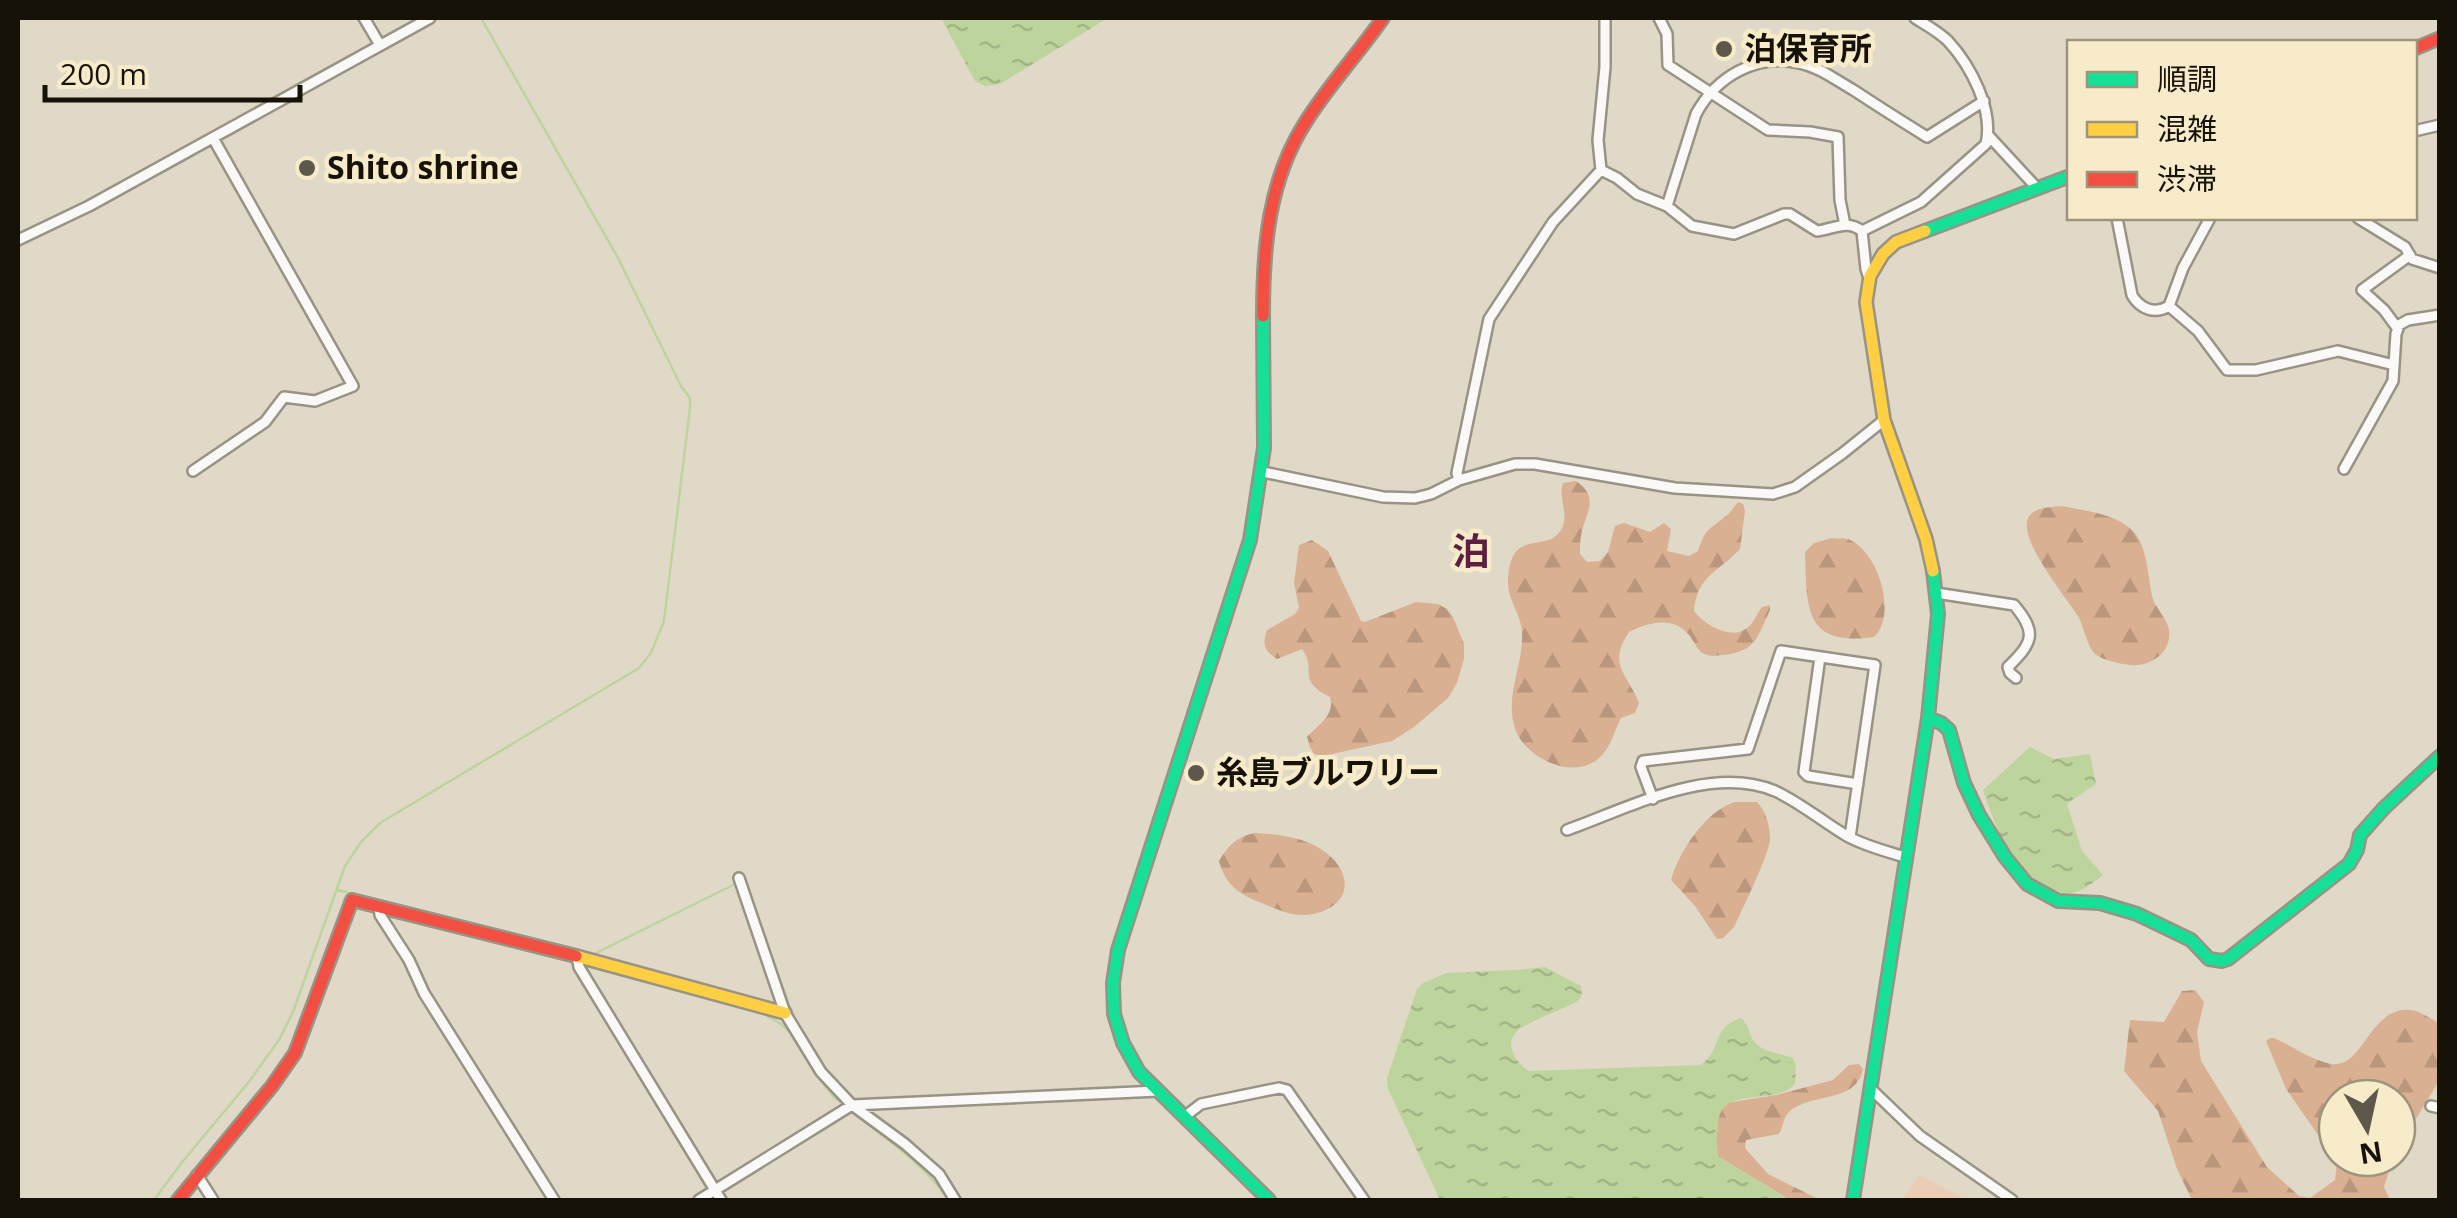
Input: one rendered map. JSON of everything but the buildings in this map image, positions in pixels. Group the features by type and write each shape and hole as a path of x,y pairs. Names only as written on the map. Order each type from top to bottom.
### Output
{"street":[{"path":"364,18 380,45"},
{"path":"18,240 89,206 430,18"},
{"path":"1269,1200 1139,1072 1121,1040 1111,981 1242,566 1262,472 1266,388 1264,260 1276,186 1296,135 1309,114 1383,18"},
{"path":"1459,480 1457,473 1490,319 1553,222 1601,170 1598,140 1605,18"},
{"path":"1659,18 1666,34 1668,65 1710,93 1768,130 1838,137 1840,200 1845,224"},
{"path":"1862,232 1926,198 1982,148 1988,136 1984,101 1977,85 1944,37 1915,18"},
{"path":"1667,206 1696,114 1710,93 1729,76 1746,68 1782,60 1802,63 1928,137 1984,101"},
{"path":"1988,136 2038,188"},
{"path":"193,471 265,422 284,398 315,401 353,386 214,138"},
{"path":"1601,170 1637,194 1667,206 1692,226 1729,234 1784,214 1817,231 1845,224 1858,227 1869,278"},
{"path":"1853,1200 1937,641 1936,593 1926,539 1884,420 1866,302 1869,278 1883,252 1896,242 2067,177"},
{"path":"2117,220 2132,295 2139,306 2160,310 2169,306 2183,268 2209,220"},
{"path":"2361,220 2405,247 2412,259 2440,268"},
{"path":"2398,329 2362,290 2410,255"},
{"path":"2169,306 2198,331 2226,370 2256,370 2338,351 2394,365"},
{"path":"2344,470 2393,381 2398,329 2408,320 2440,315"},
{"path":"1262,472 1383,497 1415,498 1515,464 1675,488 1774,494 1795,487 1884,420"},
{"path":"1936,593 2014,606 2030,635 2024,652 2008,667 2016,678"},
{"path":"1652,799 1640,763 1746,750 1781,651 1876,664 1850,838"},
{"path":"1820,656 1804,772 1808,776 1858,784"},
{"path":"1928,718 1949,730 1964,783 1979,815 2027,884 2058,901 2100,904 2151,919 2190,940 2215,961 2228,959 2334,878 2349,864 2360,835 2440,756"},
{"path":"1568,830 1693,786 1737,782 1777,792 1850,838 1905,857"},
{"path":"740,882 786,1013 821,1072 849,1107 906,1144 939,1174 956,1200"},
{"path":"178,1200 295,1054 351,903 380,911 424,914 578,962 786,1013"},
{"path":"380,911 424,993 554,1200"},
{"path":"578,962 721,1200"},
{"path":"1184,1116 1201,1104 1279,1088 1287,1090 1364,1200"},
{"path":"1870,1088 1920,1136 2012,1200"},
{"path":"699,1200 849,1107 1158,1092"},
{"path":"198,1175 213,1200"}],"shaded area":[{"path":"1919,1175 1967,1200 1902,1200"}],"green space":[{"path":"1576,481 1590,500 1580,545 1580,554 1587,562 1600,561 1608,552 1615,526 1624,523 1650,532 1664,523 1671,529 1667,551 1689,556 1698,551 1708,530 1738,502 1743,504 1740,549 1704,582 1694,611 1711,626 1734,633 1747,628 1762,607 1770,605 1770,610 1754,641 1734,653 1704,654 1674,624 1651,624 1629,632 1619,661 1639,703 1635,713 1621,718 1599,758 1589,765 1565,767 1530,750 1516,731 1512,706 1522,632 1508,581 1515,553 1556,536 1562,528 1563,483"},
{"path":"2062,506 2109,516 2138,537 2152,596 2169,630 2164,651 2152,661 2122,664 2094,653 2079,618 2043,566 2028,534 2027,522 2032,513"},
{"path":"1848,539 1859,545 1876,569 1884,614 1874,637 1834,636 1821,629 1814,619 1809,606 1805,552 1814,543"},
{"path":"1312,540 1328,551 1361,621 1416,602 1438,604 1453,617 1464,644 1457,683 1448,698 1392,741 1323,756 1314,754 1307,737 1328,715 1330,697 1310,680 1302,649 1277,659 1265,647 1267,630 1299,608 1294,583 1299,545"},
{"path":"1735,802 1757,802 1767,819 1770,839 1734,927 1717,939 1671,880 1680,857 1704,823"},
{"path":"1255,833 1298,839 1327,854 1343,874 1345,885 1336,903 1317,913 1292,914 1234,888 1219,861 1234,842"},
{"path":"2195,990 2204,1002 2197,1032 2201,1061 2267,1167 2299,1196 2310,1198 2335,1178 2387,1178 2384,1187 2390,1200 2192,1200 2158,1111 2124,1071 2130,1020 2164,1022 2182,991"},
{"path":"2411,1010 2439,1023 2439,1081 2417,1117 2417,1078 2317,1078 2317,1133 2286,1089 2266,1041 2274,1038 2325,1063 2343,1063 2385,1017"},
{"path":"1859,1064 1863,1069 1852,1088 1798,1106 1787,1115 1779,1134 1746,1140 1745,1148 1768,1174 1820,1200 1790,1200 1719,1157 1716,1129 1726,1103 1833,1080 1849,1065"}],"water":[{"path":"941,18 1108,18 1000,84 985,86 975,81"},
{"path":"2030,747 2054,759 2090,754 2096,784 2067,804 2082,851 2103,875 2076,892 2058,893 2027,876 2004,842 1983,790"},
{"path":"1545,967 1581,986 1582,995 1577,1002 1514,1035 1513,1053 1529,1071 1700,1065 1707,1060 1725,1027 1741,1018 1757,1044 1793,1058 1795,1084 1774,1095 1728,1104 1721,1112 1717,1141 1719,1157 1790,1200 1440,1200 1388,1089 1387,1078 1417,989 1447,973"}],"waterway":[{"path":"154,1200 279,1040 293,1012 345,866 361,842 380,823 639,668 651,653 664,621 690,398 618,258 481,18"},
{"path":"594,954 739,882"},
{"path":"338,890 364,897"},
{"path":"748,891 794,1019"},
{"path":"457,932 575,963"},
{"path":"583,965 764,1014 793,1035 815,1073 845,1106"},
{"path":"851,1111 916,1163 949,1200"}],"traffic: fast":[{"path":"1925,231 2067,177"},
{"path":"1263,316 1264,448 1250,540 1118,950 1113,983 1114,1014 1123,1043 1139,1072 1269,1200"},
{"path":"1853,1200 1928,718 1938,614 1933,571"},
{"path":"1928,718 1949,730 1964,783 1979,815 2027,884 2058,901 2100,903 2137,914 2191,940 2209,959 2222,961 2349,864 2360,835 2440,756"}],"traffic: slow":[{"path":"1925,231 1896,242 1883,254 1870,276 1866,302 1884,420 1926,539 1933,571"},
{"path":"576,956 785,1013"}],"traffic: jam":[{"path":"1263,316 1270,216 1283,168 1314,109 1383,18"},
{"path":"2417,48 2440,38"},
{"path":"178,1200 295,1053 352,900 576,956"}],"place":[{"name":"泊保育所","path":"1724,49"},
{"name":"Shito shrine","path":"307,168"},
{"name":"糸島ブルワリー","path":"1196,773"}],"district":[{"name":"泊","path":"1471,552"}]}
